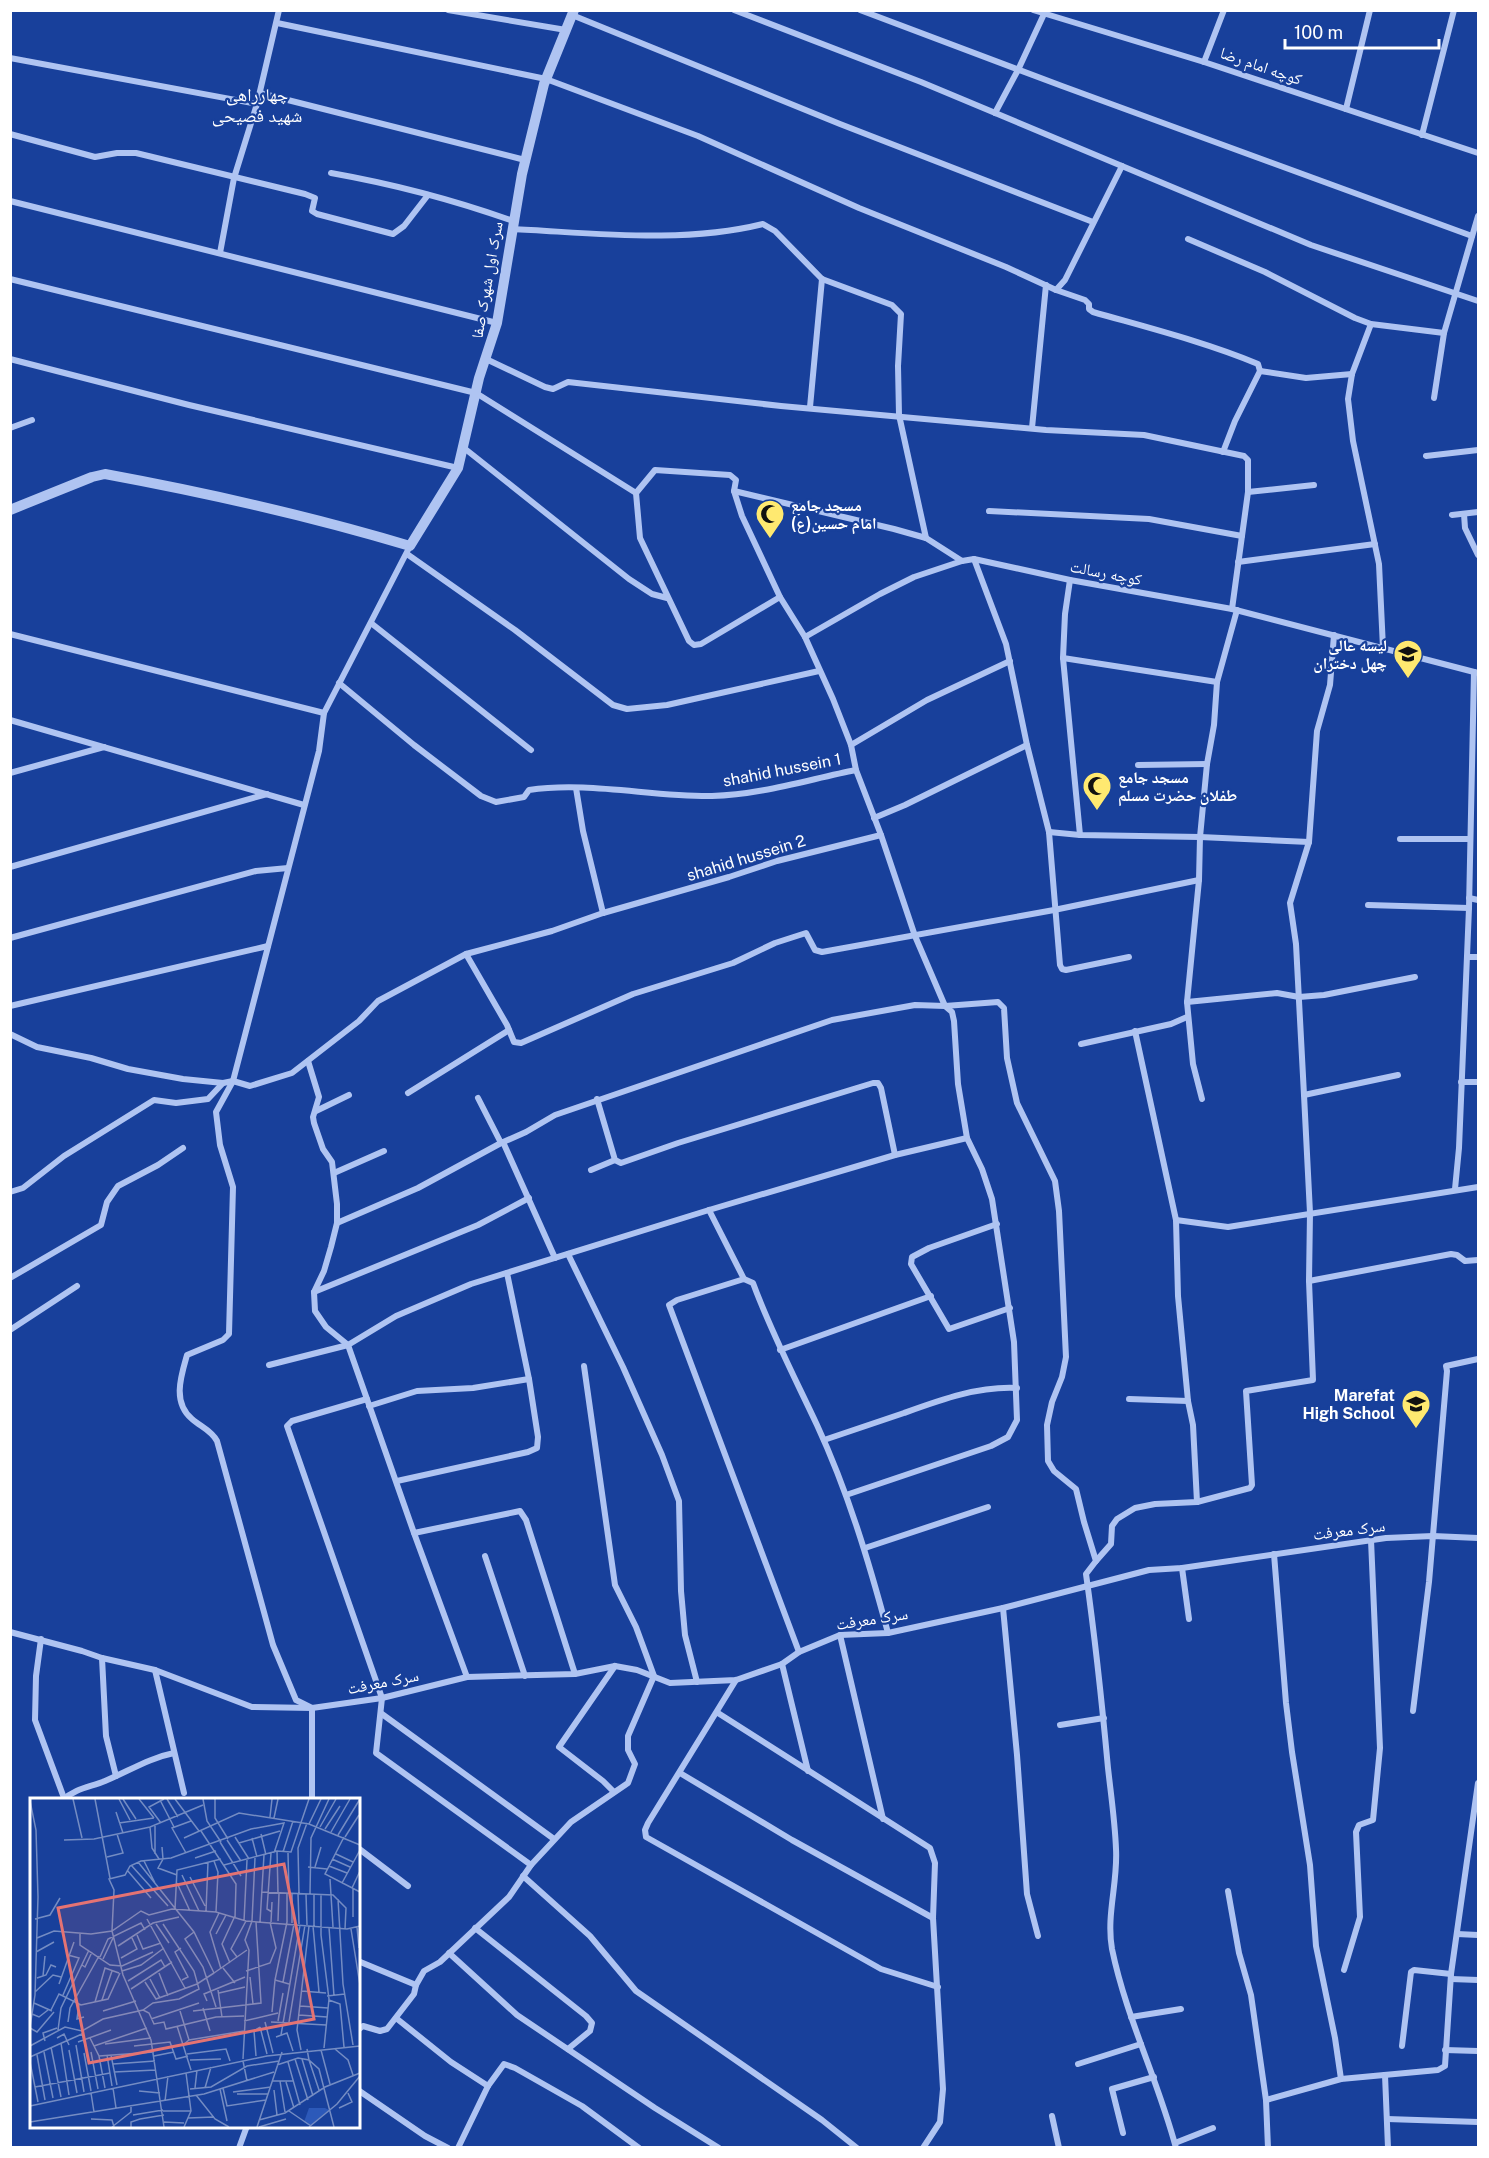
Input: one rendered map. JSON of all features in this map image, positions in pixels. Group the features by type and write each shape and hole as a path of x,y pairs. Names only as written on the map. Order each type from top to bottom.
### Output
{"street":[{"path":"220,254 234,178 260,93 279,10"},
{"path":"448,10 566,30"},
{"path":"734,10 921,82 1311,244 1479,301"},
{"path":"860,10 1472,236"},
{"name":"کوچه امام رضا","path":"1033,10 1204,62 1479,153"},
{"path":"1204,62 1224,10"},
{"path":"1346,109 1370,10"},
{"path":"1422,135 1454,10"},
{"path":"573,13 840,124 1093,222"},
{"name":"سرک اول شهرک صفا","path":"409,550 458,468 476,393 497,323 512,225 525,160 546,79 573,13"},
{"path":"995,113 1044,14"},
{"path":"277,22 546,79 698,135 859,208 1085,300 1093,312 1192,341 1258,364 1260,371 1223,452"},
{"path":"10,58 257,104"},
{"path":"260,93 525,160"},
{"path":"10,134 94,157 117,153 136,153 305,194 315,198 312,211 318,214 393,234 404,226 428,195"},
{"path":"1056,290 1065,280 1122,166"},
{"path":"331,173 367,179 458,202 512,225 673,236 727,231 763,224 775,231 822,279 892,305 901,314 898,366 899,415 926,538"},
{"path":"10,201 497,323"},
{"path":"1434,398 1444,333 1479,216"},
{"path":"1188,239 1265,272 1371,324 1444,333"},
{"path":"10,279 476,393 636,493"},
{"path":"810,407 822,279"},
{"path":"1032,428 1046,285"},
{"path":"1371,324 1352,374 1348,399 1353,441 1379,564 1383,648"},
{"path":"10,359 189,405 458,468"},
{"path":"486,359 546,387 553,388 568,382 781,406 1032,428 1144,435 1244,456 1248,460 1248,492 1234,610 1217,682 1214,725 1207,764 1187,1002 1193,1064 1202,1099"},
{"path":"1260,371 1306,378 1352,374"},
{"path":"10,428 32,420"},
{"path":"464,448 629,579 652,594 667,598"},
{"path":"1426,456 1479,450"},
{"path":"780,597 701,644 694,645 688,640 640,538 636,493 655,470 730,475 736,480 734,491 926,538 962,561"},
{"path":"10,510 92,477 105,474 238,501 354,529 409,550 613,705 627,710 667,705 819,672"},
{"path":"1248,492 1314,485"},
{"name":"shahid hussein 1","path":"339,683 414,745 481,796 496,802 524,797 529,790 553,786 677,795 740,795 856,770 851,745 806,637 780,597 742,516 734,491"},
{"path":"989,511 1149,519 1242,536"},
{"path":"1452,515 1479,513"},
{"path":"1464,514 1465,528 1479,555"},
{"path":"1238,562 1375,544"},
{"path":"312,1798 312,1708 296,1700 273,1645 217,1441 213,1434 190,1418 181,1403 179,1382 187,1355 223,1340 229,1334 233,1187 220,1145 216,1112 233,1081 319,751 324,713 409,550"},
{"path":"974,559 1006,644 1026,745 1049,832 1060,965 1066,970 1129,957"},
{"name":"کوچه رسالت","path":"806,637 914,577 974,559 1070,580 1234,610 1476,673"},
{"path":"1070,580 1065,614 1063,658 1080,835"},
{"path":"371,623 531,750"},
{"path":"10,634 324,713"},
{"path":"1213,2128 1175,2145 1164,2102 1131,2017 1112,1947 1110,1911 1116,1879 1116,1849 1104,1718 1086,1574 1111,1544 1112,1526 1117,1519 1136,1508 1155,1504 1197,1502 1250,1488 1252,1485 1245,1391 1313,1380 1309,1281 1310,1213 1296,944 1290,903 1309,842 1317,731 1330,685 1334,635"},
{"path":"1063,658 1217,682"},
{"path":"851,745 927,700 1010,661"},
{"path":"1455,1190 1469,908 1469,839 1476,673"},
{"path":"10,720 304,805"},
{"path":"874,818 905,806 1026,745"},
{"path":"10,773 104,747"},
{"path":"1138,765 1207,764"},
{"path":"846,1495 991,1446 1008,1437 1017,1420 1017,1388 1010,1308 997,1224 982,1169 967,1138 958,1084 952,1012 945,1006 915,936 856,770"},
{"path":"576,788 583,831 603,913"},
{"path":"10,867 267,794"},
{"path":"1049,832 1080,835 1309,842"},
{"name":"shahid hussein 2","path":"223,1083 233,1081 250,1086 292,1073 359,1021 378,1001 466,954 552,931 603,913 777,861 881,835"},
{"path":"1400,839 1469,839"},
{"path":"10,938 256,871 288,868"},
{"path":"466,954 514,1042 521,1043 633,994 734,963 775,943 806,933 815,950 822,952 1054,910 1199,879"},
{"path":"1469,898 1479,900"},
{"path":"1368,905 1469,908"},
{"path":"10,1006 268,946"},
{"path":"1467,957 1479,957"},
{"path":"1187,1002 1277,993 1299,997 1324,995 1415,977"},
{"path":"337,1223 418,1188 555,1115 832,1020 915,1005 945,1006 998,1002 1004,1008 1007,1058 1017,1103 1055,1181 1059,1211 1066,1358 1047,1425 1048,1461 1054,1472 1076,1489 1096,1561"},
{"path":"1081,1044 1171,1024 1187,1017"},
{"path":"408,1093 509,1030"},
{"path":"1135,1031 1176,1220 1178,1296 1188,1401 1194,1434 1197,1502"},
{"path":"10,1035 37,1047 91,1058 128,1069 183,1079 223,1083"},
{"path":"308,1061 319,1097 314,1124 323,1149 332,1162 334,1173 337,1223 324,1271 314,1292 315,1311 326,1327 348,1345 467,1677"},
{"path":"1304,1095 1398,1075"},
{"path":"1461,1082 1479,1082"},
{"path":"10,1192 22,1188 64,1156 154,1100 176,1103 208,1100 223,1083"},
{"path":"597,1100 615,1160 621,1163 688,1139 878,1083 895,1155"},
{"path":"316,1111 349,1095"},
{"path":"478,1098 529,1198 555,1258"},
{"path":"269,1365 348,1345 396,1316 471,1284 895,1155 967,1138"},
{"path":"10,1278 101,1225 107,1202 118,1186 158,1165 183,1148"},
{"path":"334,1173 384,1151"},
{"path":"591,1170 615,1160"},
{"path":"1176,1220 1228,1227 1479,1187"},
{"path":"314,1292 478,1225 529,1198"},
{"path":"709,1210 744,1279 753,1283 780,1350 824,1440 865,1548 888,1633"},
{"path":"997,1224 929,1248 912,1257 911,1264 949,1329 1010,1308"},
{"path":"568,1254 623,1367 662,1455 679,1501 685,1635 697,1682"},
{"path":"1309,1281 1452,1254 1465,1261 1479,1260"},
{"path":"396,1481 537,1449 538,1437 529,1378 507,1273"},
{"path":"744,1279 677,1300 669,1305 799,1652"},
{"path":"10,1330 77,1286"},
{"path":"780,1350 931,1296"},
{"path":"1413,1711 1433,1536 1446,1366 1479,1359"},
{"path":"360,2028 363,2026 380,2031 387,2029 414,1994 424,1971 440,1962 509,1897 531,1865 571,1822 628,1783 635,1764 628,1750 628,1736 654,1676 636,1627 615,1584 584,1366"},
{"path":"529,1378 473,1388 417,1391 292,1420 286,1426 382,1698 376,1753 531,1865"},
{"path":"824,1440 951,1397 1001,1387 1017,1388"},
{"path":"1130,1399 1188,1401"},
{"path":"865,1548 988,1506"},
{"path":"414,1533 520,1511 526,1520 575,1674"},
{"name":"سرک معرفت","path":"10,1632 102,1659 155,1670 252,1707 312,1708 382,1698 467,1677 575,1674 615,1666 637,1670 670,1683 736,1680 782,1664 799,1652 840,1635 888,1633 1003,1608 1087,1584 1149,1570 1182,1568 1371,1540 1433,1536 1479,1538"},
{"path":"1344,1970 1360,1917 1356,1832 1359,1825 1373,1820 1380,1748 1371,1540"},
{"path":"1274,1554 1287,1713 1310,1865 1316,1946 1341,2079"},
{"path":"484,1556 525,1676"},
{"path":"1182,1568 1189,1619"},
{"path":"1003,1608 1027,1894 1038,1936"},
{"path":"840,1635 883,1820"},
{"path":"40,1639 35,1720 64,1798"},
{"path":"102,1659 106,1736 116,1776"},
{"path":"782,1664 808,1771"},
{"path":"614,1792 559,1747 615,1666"},
{"path":"155,1670 184,1793"},
{"path":"736,1680 718,1713 648,1823 645,1830 646,1837 881,1969 938,1987"},
{"path":"718,1713 930,1848 935,1863 933,1918 943,2089 940,2122 925,2145 934,2148"},
{"path":"382,1714 554,1839"},
{"path":"1060,1725 1104,1718"},
{"path":"66,1798 80,1789 174,1752"},
{"path":"680,1773 801,1846 933,1918"},
{"path":"1266,2100 1341,2079 1438,2070 1445,2066 1444,2050 1451,1977 1479,1783"},
{"path":"360,1850 408,1886"},
{"path":"523,1876 590,1936 636,1991 822,2120 857,2148"},
{"path":"1228,1891 1239,1953 1251,1995 1266,2100 1268,2148"},
{"path":"475,1928 592,2023 590,2031 568,2049"},
{"path":"1457,1934 1479,1935"},
{"path":"449,1953 517,2015 719,2148"},
{"path":"360,1962 416,1985"},
{"path":"1402,2046 1411,1972 1414,1970 1479,1980"},
{"path":"1131,2017 1181,2009"},
{"path":"396,2018 451,2062 488,2086"},
{"path":"1078,2064 1141,2044"},
{"path":"1444,2050 1479,2051"},
{"path":"458,2148 488,2086 504,2064 582,2106 639,2148"},
{"path":"1385,2075 1388,2148"},
{"path":"1123,2133 1112,2089 1154,2077"},
{"path":"360,2091 425,2136 448,2148"},
{"path":"1052,2116 1059,2148"},
{"path":"1387,2119 1479,2122"},
{"path":"239,2148 247,2128"}],"place":[{"name":"مسجد جامع امام حسین(ع)","path":"770,540"},
{"name":"لیسه عالی چهل دختران","path":"1408,680"},
{"name":"مسجد جامع طفلان حضرت مسلم","path":"1097,812"},
{"name":"Marefat High School","path":"1416,1430"}],"district":[{"name":"چهارراهی شهید فصیحی","path":"257,104"}]}
